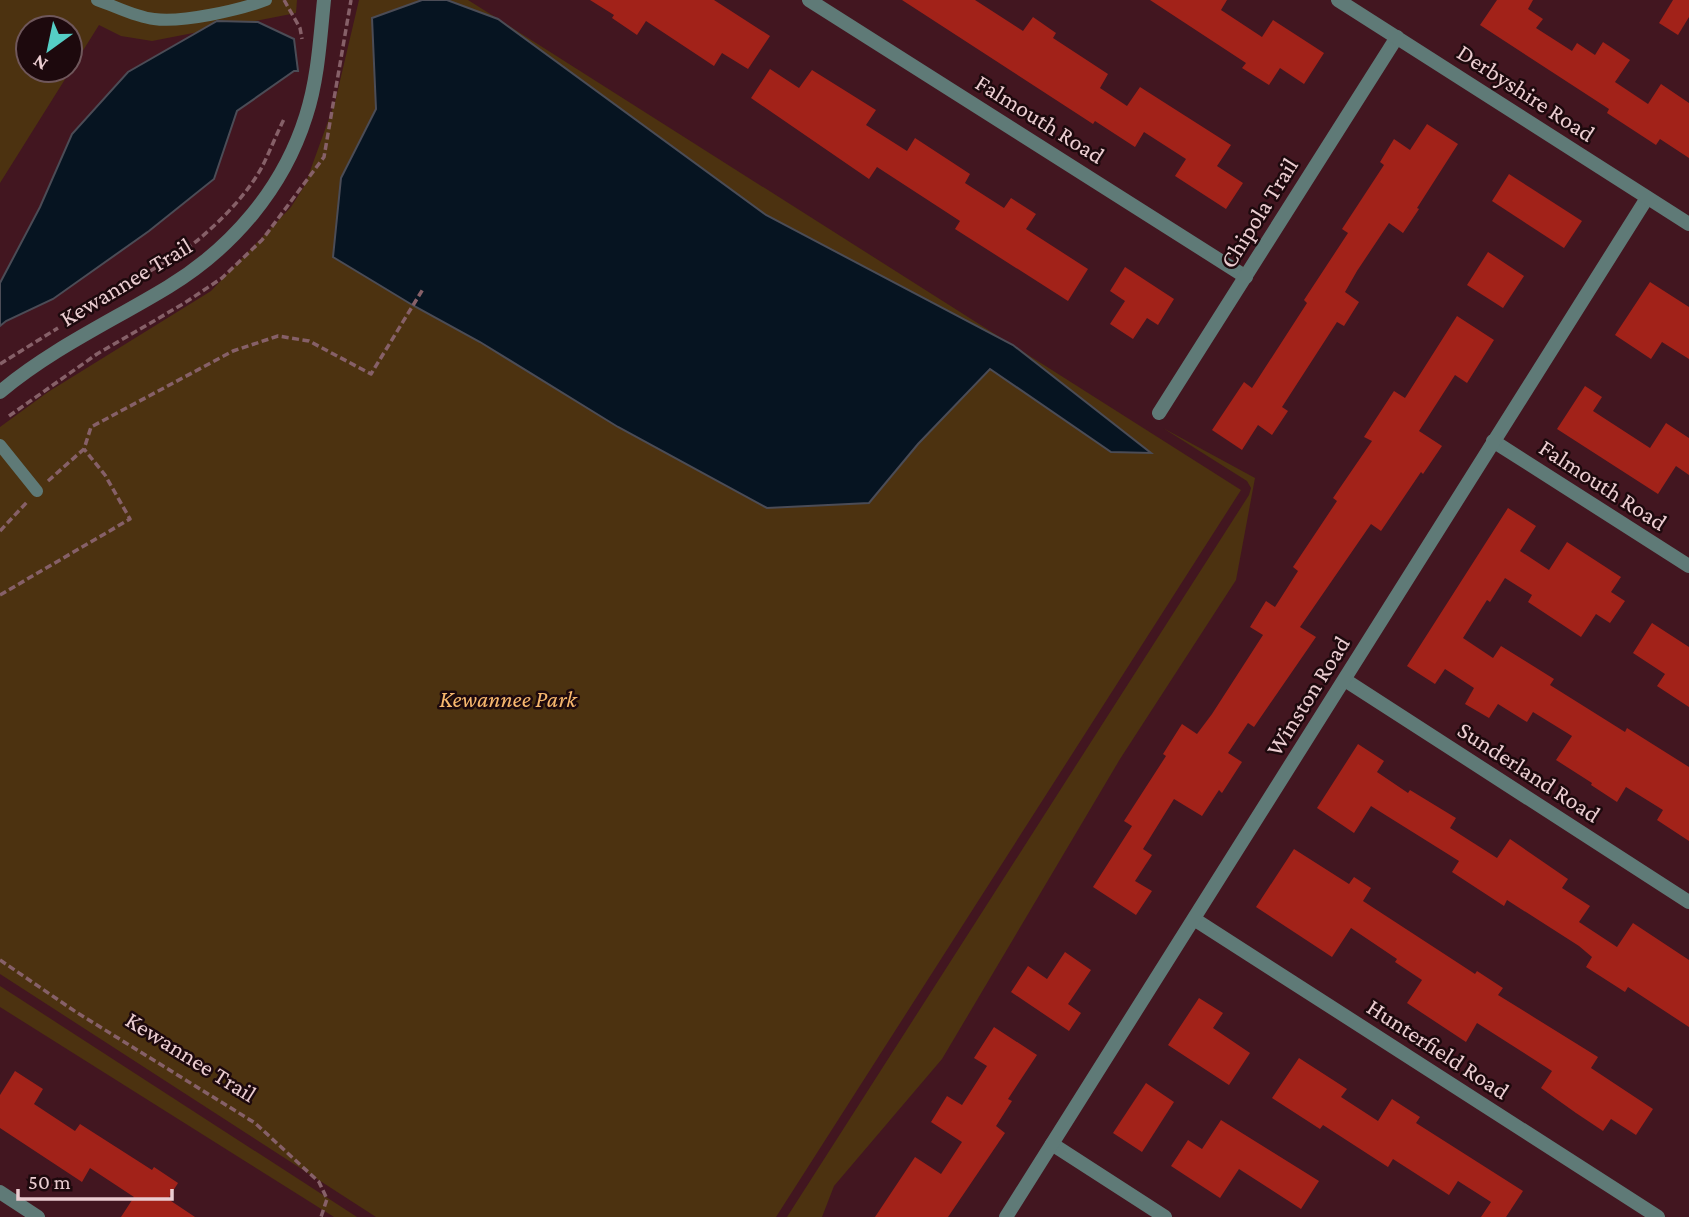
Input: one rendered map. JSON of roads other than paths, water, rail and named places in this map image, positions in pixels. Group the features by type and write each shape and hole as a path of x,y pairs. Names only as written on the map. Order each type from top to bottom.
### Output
{"street":[{"name":"Kewannee Trail","path":"0,391 53,353 200,267 223,247 254,213 276,181 297,142 313,88 324,0"},
{"name":"Falmouth Road","path":"809,0 1246,277"},
{"name":"Derbyshire Road","path":"1338,0 1689,224"},
{"name":"Chipola Trail","path":"1159,413 1397,37"},
{"name":"Winston Road","path":"1006,1217 1647,198"},
{"name":"Falmouth Road","path":"1493,442 1689,566"},
{"name":"Sunderland Road","path":"1345,680 1689,902"},
{"name":"Hunterfield Road","path":"1194,919 1658,1217"},
{"path":"1052,1144 1165,1217"},
{"path":"0,1192 38,1217"}],"lane":[{"path":"97,0 154,19 194,17 252,6 267,0"},
{"path":"0,445 37,491"}],"water":[{"path":"422,0 447,0 498,19 766,215 1013,345 1151,453 1111,452 990,369 918,444 869,503 767,508 618,427 480,342 333,257 341,178 376,109 372,18"},
{"path":"217,21 258,22 294,39 298,71 294,71 237,111 214,179 149,231 53,299 0,326 0,283 40,207 72,134 128,72"}],"park label":[{"name":"Kewannee Park","path":"508,699"}]}
